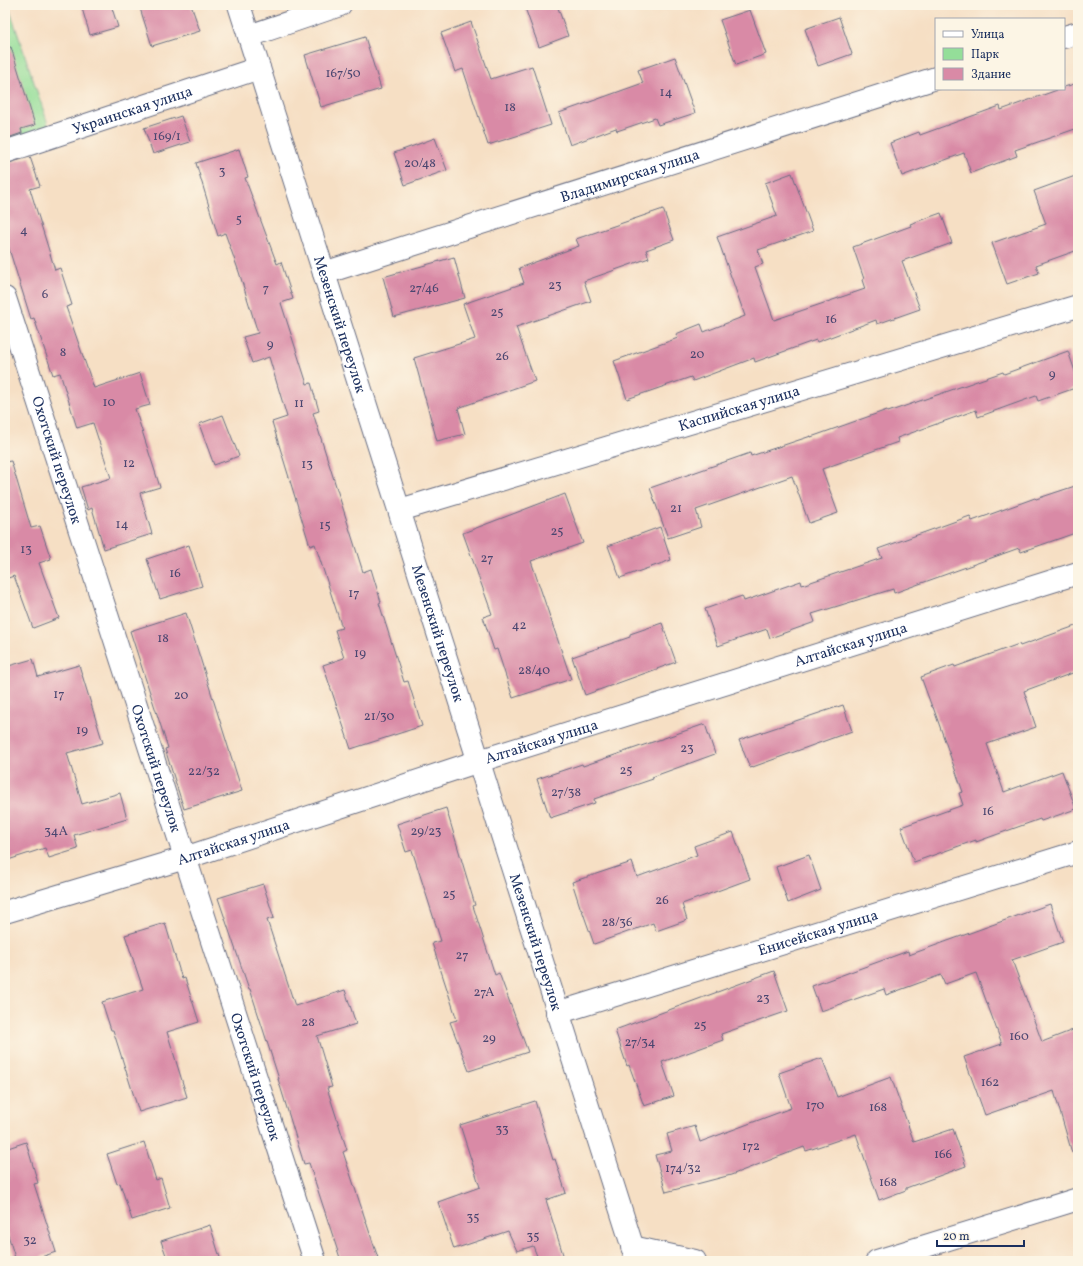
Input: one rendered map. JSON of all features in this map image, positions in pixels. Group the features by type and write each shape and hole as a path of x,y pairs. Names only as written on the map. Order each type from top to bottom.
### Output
{"street":[{"name":"Мезенский переулок","path":"239,5 635,1254"},
{"path":"249,36 340,5"},
{"path":"1065,37 1078,33"},
{"name":"Украинская улица","path":"5,152 259,68"},
{"name":"Владимирская улица","path":"324,273 935,78"},
{"name":"Охотский переулок","path":"5,298 315,1261"},
{"name":"Каспийская улица","path":"400,510 1078,306"},
{"name":"Алтайская улица","path":"5,912 185,858 479,761 1078,573"},
{"name":"Енисейская улица","path":"558,1013 1078,852"},
{"path":"877,1261 1078,1199"},
{"path":"635,1254 694,1261"}],"green space":[{"path":"5,5 8,5 52,136 5,150"}],"building":[{"path":"81,5 111,5 118,27 90,35"},
{"path":"139,5 191,5 200,31 152,46"},
{"path":"524,5 557,5 568,36 539,47"},
{"path":"750,10 766,54 736,65 720,20"},
{"path":"839,17 852,54 818,66 805,29"},
{"path":"471,22 491,79 532,66 551,125 488,145 463,69 455,72 441,33"},
{"path":"365,37 381,89 321,107 305,55"},
{"path":"11,47 35,125 21,129 22,133 5,139 5,48"},
{"path":"675,57 695,113 658,125 655,118 617,131 616,128 570,145 559,113 643,83 638,70"},
{"path":"1078,83 1078,128 1015,150 1017,156 971,173 964,153 902,176 890,143 919,132 920,135 1000,106 1001,110 1057,90 1065,90 1065,87"},
{"path":"181,116 190,142 153,154 144,128"},
{"path":"435,138 447,170 405,185 394,153"},
{"path":"239,149 248,177 245,178 277,264 281,262 293,299 281,303 307,384 311,383 319,411 313,413 363,572 371,569 381,602 379,603 404,682 408,681 422,726 351,749 323,665 344,658 335,630 342,628 315,544 310,546 272,422 287,417 269,357 252,363 243,337 258,333 225,233 218,236 196,163"},
{"path":"30,157 40,186 30,189 55,270 60,268 72,305 66,307 94,388 140,373 150,405 135,409 160,487 140,493 152,534 104,549 92,508 88,510 81,487 111,478 93,423 77,428 60,373 53,375 34,318 31,319 5,236 5,164"},
{"path":"792,173 813,231 758,250 763,264 755,267 774,320 865,289 862,280 864,279 853,247 911,226 910,224 941,213 952,243 902,261 920,309 877,324 876,320 817,342 816,340 755,362 754,358 693,381 691,377 627,399 614,361 678,338 676,334 701,324 704,332 745,316 717,237 777,216 765,183"},
{"path":"1078,175 1078,250 1036,265 1039,273 1007,284 992,243 1046,224 1034,191"},
{"path":"663,209 674,240 646,250 649,258 584,281 591,301 516,327 535,381 458,408 465,434 437,441 414,358 475,339 463,304 524,283 519,268 579,246 576,239"},
{"path":"454,257 465,298 394,317 383,277"},
{"path":"1068,351 1078,380 1078,387 1038,401 1036,396 978,417 976,410 897,438 898,442 822,469 838,513 809,523 792,476 696,510 701,527 668,538 650,488 750,453 751,456 811,437 887,410 888,412 1003,372 1004,374"},
{"path":"223,415 239,456 214,465 199,424"},
{"path":"11,461 31,528 40,526 51,559 39,563 59,618 33,628 14,576 5,579 5,462"},
{"path":"1078,485 1078,532 1021,552 1019,548 894,593 893,589 812,614 815,622 770,638 767,629 718,646 705,609 742,596 744,601 801,581 802,585 882,558 878,549 970,516 972,521 1035,498 1036,499"},
{"path":"565,494 583,543 531,561 571,679 513,698 497,649 494,650 483,617 492,614 463,533"},
{"path":"660,527 671,560 620,578 608,546"},
{"path":"189,545 202,586 160,599 147,559"},
{"path":"186,613 242,791 184,809 165,749 168,748 130,631"},
{"path":"662,623 676,662 585,695 572,657 630,637 630,634"},
{"path":"1078,625 1078,671 1024,691 1036,727 987,744 1004,792 1062,771 1076,809 1041,821 1040,819 914,862 901,827 963,805 959,793 963,792 921,677 954,665 955,667 1019,644 1020,646"},
{"path":"33,659 38,677 79,665 103,743 67,753 82,804 120,793 127,819 74,835 78,849 49,858 45,848 5,861 5,667"},
{"path":"843,705 852,731 750,768 739,740"},
{"path":"705,724 715,754 652,777 653,779 594,799 595,803 550,818 537,779 582,764 583,766"},
{"path":"446,808 475,905 473,906 495,975 499,973 528,1052 469,1071 450,1022 457,1020 432,943 441,941 412,850 406,852 397,824"},
{"path":"733,832 750,879 682,904 687,920 656,931 653,923 594,944 572,882 632,862 637,877 697,855 694,846"},
{"path":"809,855 821,890 788,903 776,867"},
{"path":"263,884 274,918 267,920 295,1006 345,990 356,1024 317,1036 332,1087 327,1088 347,1150 343,1152 379,1261 341,1261 309,1163 304,1164 250,989 218,898"},
{"path":"1050,904 1063,942 1012,960 1042,1042 1078,1028 1078,1152 1072,1153 1054,1091 985,1115 964,1057 1002,1044 976,973 945,984 941,975 886,995 884,989 821,1011 812,986 908,951 909,955"},
{"path":"165,923 182,979 185,978 199,1022 167,1032 187,1097 139,1112 113,1030 111,1030 102,1002 143,989 125,935"},
{"path":"774,971 788,1011 721,1034 723,1040 662,1062 674,1096 644,1106 629,1065 627,1066 615,1030"},
{"path":"822,1058 837,1097 891,1077 914,1142 953,1129 966,1166 906,1188 906,1190 879,1200 856,1134 806,1151 804,1147 731,1175 666,1192 655,1155 672,1151 667,1134 695,1126 700,1142 791,1108 779,1073"},
{"path":"535,1101 553,1160 555,1159 566,1193 546,1200 565,1261 539,1261 533,1246 517,1251 508,1231 454,1249 438,1202 480,1187 460,1125"},
{"path":"26,1142 38,1183 34,1184 56,1252 29,1261 16,1261 5,1225 5,1149"},
{"path":"144,1142 156,1180 161,1178 170,1208 132,1220 120,1183 117,1184 107,1154"},
{"path":"210,1225 221,1261 168,1261 161,1241"}]}
